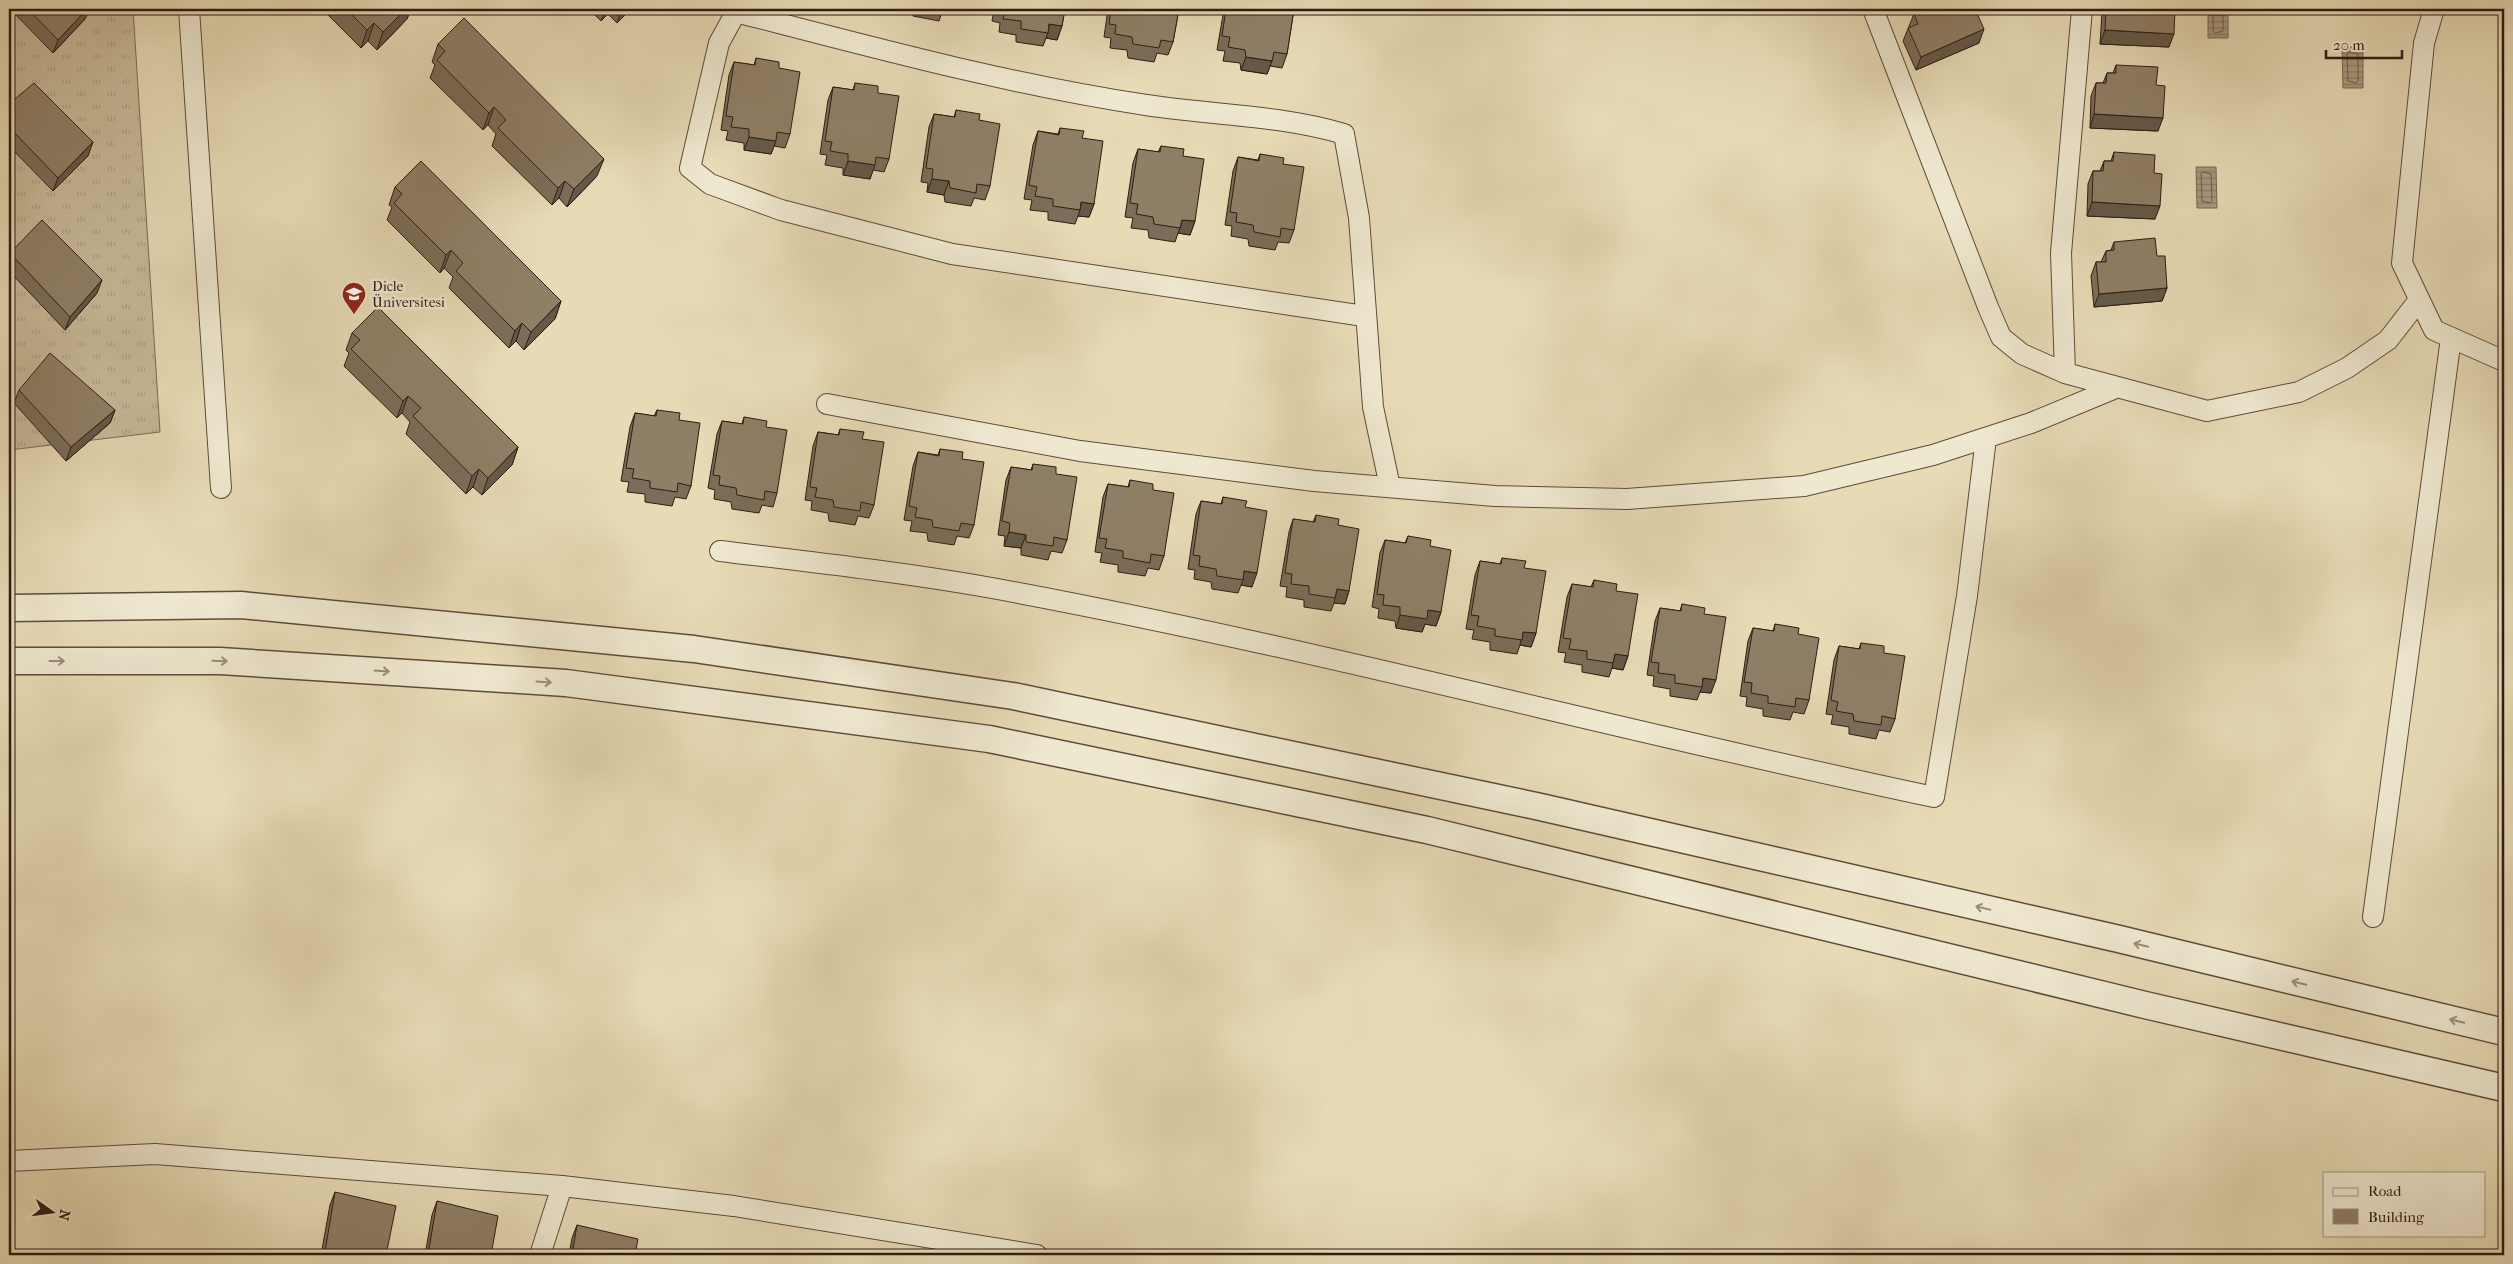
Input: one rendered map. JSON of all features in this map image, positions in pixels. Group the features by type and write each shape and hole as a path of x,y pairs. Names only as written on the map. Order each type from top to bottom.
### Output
{"street":[{"path":"189,9 222,488"},
{"path":"1873,9 2001,337 2022,354 2065,373 2207,411 2299,392 2347,368 2388,340 2419,300"},
{"path":"2434,9 2424,43 2402,263 2434,330 2504,361"},
{"path":"1364,316 952,254 781,210 710,184 690,168 719,43 736,12 971,73 1146,105 1312,124 1344,134 1359,218 1364,316 1373,407 1390,487"},
{"path":"2065,373 2061,254 2080,12"},
{"path":"2373,917 2451,338"},
{"path":"826,404 1080,451 1314,481 1495,496 1628,499 1804,486 1933,455 2031,422 2118,388"},
{"path":"720,551 842,565 990,588 1172,623 1784,766 1934,797 1967,596 1986,438"},
{"path":"9,608 241,605 694,649 1013,696 1536,806 2129,942 2504,1032"},
{"path":"9,661 220,661 566,683 989,739 1427,830 2145,1005 2504,1088"},
{"path":"9,1161 155,1154 562,1186 734,1206 1037,1255"},
{"path":"540,1255 562,1186"}],"green space":[{"path":"9,9 133,9 160,432 9,450"}],"water":[{"path":"2208,9 2228,9 2228,38 2208,38"},
{"path":"2342,47 2363,47 2363,88 2343,88"},
{"path":"2196,167 2216,167 2217,208 2197,208"}],"building":[{"path":"28,9 87,9 58,40"},
{"path":"346,9 406,9 383,32 374,23 367,30"},
{"path":"1005,9 1065,9 1062,26 1049,24 1048,33 1021,29 1021,21 1003,19"},
{"path":"1111,9 1179,9 1173,42 1161,40 1159,48 1133,44 1132,37 1115,34 1116,25 1109,24"},
{"path":"1226,9 1294,9 1287,54 1274,52 1272,61 1246,57 1245,50 1228,47 1230,37 1222,36"},
{"path":"1921,9 1975,9 1984,29 1921,57 1908,28 1918,24 1914,14"},
{"path":"2106,9 2175,9 2174,34 2105,30"},
{"path":"464,18 604,159 574,189 565,181 558,188 498,128 506,120 494,107 489,113 437,60 445,51 438,44"},
{"path":"756,58 779,62 779,68 800,72 790,134 777,132 776,141 749,137 749,129 731,127 733,117 726,116 734,62 755,65"},
{"path":"2116,65 2158,67 2156,85 2165,86 2163,118 2094,114 2096,83 2106,83 2107,73 2116,73"},
{"path":"34,83 93,142 58,178 9,127 9,104"},
{"path":"855,83 878,86 878,93 899,96 889,159 876,157 875,165 848,161 848,154 830,151 832,142 825,141 833,87 854,90"},
{"path":"956,110 980,114 979,120 1000,124 990,186 977,184 976,193 950,188 949,181 932,179 933,169 926,168 934,114 955,117"},
{"path":"1060,128 1084,131 1082,138 1103,141 1094,204 1081,202 1080,210 1053,206 1053,199 1035,196 1037,187 1029,185 1038,131 1059,135"},
{"path":"1161,146 1184,149 1183,156 1204,159 1195,221 1182,220 1180,228 1154,224 1153,217 1136,214 1138,204 1130,203 1138,149 1160,152"},
{"path":"2114,152 2155,155 2154,173 2162,174 2160,206 2092,202 2093,171 2103,171 2104,161 2113,161"},
{"path":"1260,154 1284,158 1283,164 1304,167 1294,230 1281,228 1280,237 1254,232 1253,225 1236,222 1237,213 1230,212 1238,157 1259,161"},
{"path":"421,161 561,301 531,332 522,323 515,331 456,271 463,263 451,250 446,255 394,203 402,194 395,187"},
{"path":"42,220 102,280 70,317 10,253"},
{"path":"2155,238 2157,256 2165,256 2167,288 2099,294 2096,262 2106,262 2106,251 2114,250 2114,242"},
{"path":"378,307 518,447 488,478 479,469 472,476 413,416 421,408 408,396 403,401 351,349 360,340 352,333"},
{"path":"50,353 115,410 71,447 19,390"},
{"path":"657,410 680,413 679,420 700,423 691,486 678,483 677,492 650,488 650,481 632,478 634,469 626,468 635,413 656,416"},
{"path":"744,417 767,421 766,427 787,430 777,493 765,491 764,500 737,495 736,488 719,485 720,476 713,475 722,421 743,424"},
{"path":"840,429 864,432 862,439 884,442 874,505 861,502 860,511 834,507 833,500 815,497 817,488 810,487 818,432 839,435"},
{"path":"940,449 963,452 962,459 984,462 974,525 961,523 959,531 933,527 932,520 915,517 917,508 909,506 918,452 939,456"},
{"path":"1033,464 1056,467 1056,474 1077,477 1067,540 1054,537 1053,546 1026,542 1026,535 1009,532 1010,523 1002,521 1011,467 1032,470"},
{"path":"1130,480 1153,484 1153,490 1174,493 1164,556 1151,554 1150,563 1123,558 1123,551 1105,548 1107,539 1099,538 1108,484 1129,487"},
{"path":"1223,497 1247,501 1245,507 1267,511 1257,573 1244,571 1243,580 1217,576 1216,569 1199,566 1200,556 1193,555 1201,501 1222,504"},
{"path":"1316,515 1339,519 1338,525 1359,529 1349,591 1337,589 1335,598 1309,594 1309,586 1291,584 1292,574 1285,573 1293,519 1315,522"},
{"path":"1408,536 1431,540 1430,546 1451,550 1441,612 1428,610 1427,619 1400,615 1400,607 1383,605 1384,595 1377,594 1385,540 1406,543"},
{"path":"1502,558 1526,561 1524,568 1546,571 1536,633 1523,632 1522,640 1495,636 1495,629 1477,626 1479,616 1471,615 1480,561 1501,564"},
{"path":"1594,580 1617,584 1616,591 1638,594 1628,656 1615,654 1613,663 1587,659 1587,651 1569,649 1571,639 1563,638 1572,584 1593,587"},
{"path":"1682,604 1705,608 1704,614 1726,617 1716,680 1703,678 1702,687 1675,683 1675,675 1658,673 1659,663 1651,662 1660,608 1681,611"},
{"path":"1775,624 1799,628 1798,634 1819,638 1809,700 1796,698 1795,707 1768,703 1768,696 1751,693 1752,683 1744,682 1753,628 1774,631"},
{"path":"1861,643 1884,646 1884,653 1905,656 1895,719 1882,716 1881,725 1854,721 1853,714 1836,711 1838,702 1831,700 1839,646 1860,649"},
{"path":"335,1192 396,1206 386,1255 346,1255 325,1251"},
{"path":"437,1201 498,1216 491,1255 428,1255"},
{"path":"577,1225 638,1239 635,1255 572,1255"}],"place":[{"name":"Dicle Üniversitesi","path":"354,315"}]}
